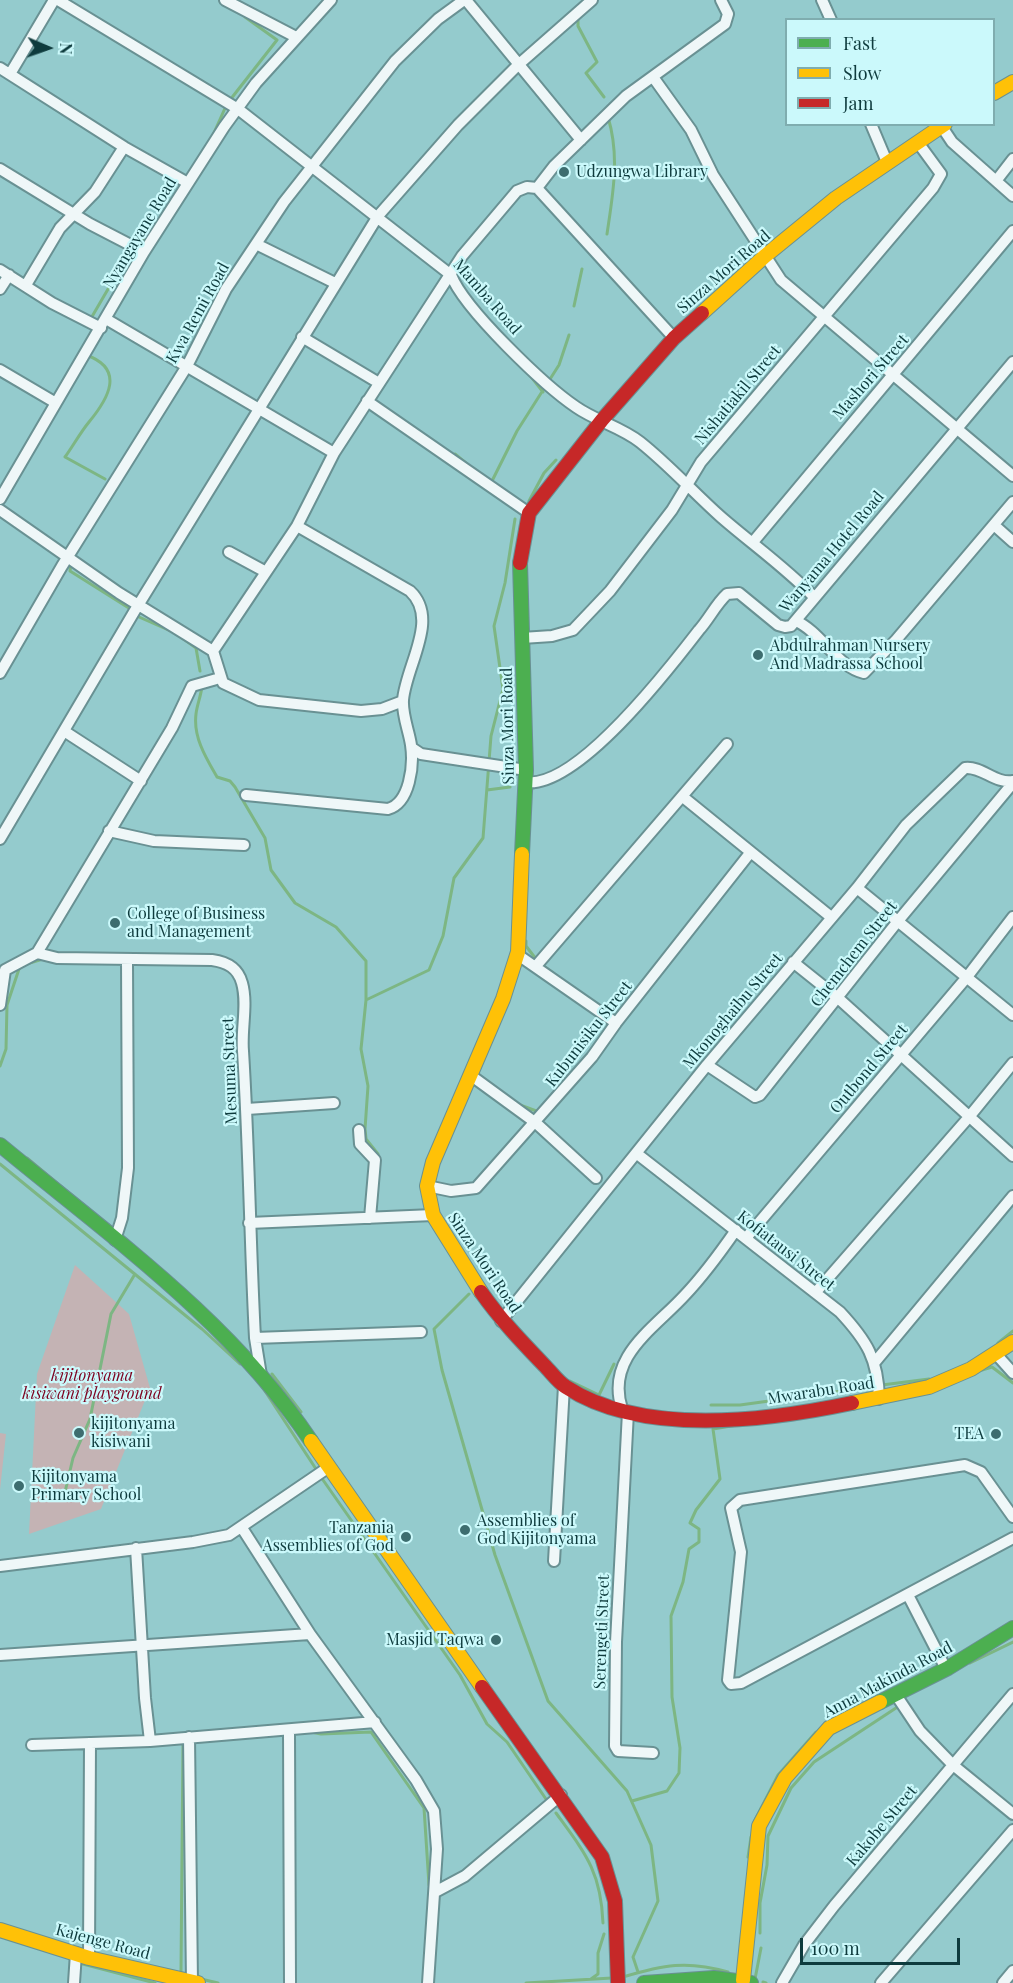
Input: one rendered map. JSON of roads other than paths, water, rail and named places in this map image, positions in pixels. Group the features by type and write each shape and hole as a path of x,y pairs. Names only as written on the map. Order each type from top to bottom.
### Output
{"street":[{"path":"56,0 5,71 124,147 188,183"},
{"name":"Mamba Road","path":"56,0 238,109 378,216 451,275 455,285 483,319 537,373 576,407 638,440 720,516 786,568 814,597"},
{"path":"225,0 296,37"},
{"name":"Nyangayane Road","path":"0,499 144,252 188,183 256,83 331,0"},
{"path":"465,0 581,140"},
{"name":"Kwa Remi Road","path":"0,673 187,366 226,290 256,244 311,165 395,61 438,19 465,0"},
{"path":"0,839 258,409 378,216 435,149 518,64 592,0"},
{"path":"537,188 554,166 626,96 725,24 728,14 721,0"},
{"path":"822,0 830,18"},
{"path":"653,77 691,130 713,175 781,280 1013,476"},
{"path":"995,92 1013,82"},
{"path":"872,126 887,162"},
{"path":"944,126 952,142 1013,196"},
{"name":"Sinza Mori Road","path":"625,1411 580,1395 564,1386 501,1321 445,1238 433,1215 428,1186 433,1162 503,999 518,952 526,776 520,555 529,513 602,420 674,338 765,256 836,198 944,126"},
{"name":"Nishatiakil Street","path":"522,638 536,635 552,636 573,630 610,591 672,510 701,462 936,184 940,174 919,144"},
{"path":"26,285 60,228 95,192 124,147"},
{"path":"996,181 1013,159"},
{"path":"0,169 132,248 144,252"},
{"path":"213,651 297,526 333,453 462,256 517,191 527,187 537,188 674,338"},
{"name":"Mashori Street","path":"753,542 1013,231"},
{"path":"256,244 335,283"},
{"path":"0,289 4,273 52,303 104,324 187,366 333,453"},
{"path":"302,337 379,383"},
{"name":"Wanyama Hotel Road","path":"526,776 546,782 597,748 635,706 727,594 735,592 742,595 781,626 788,627 796,621 1013,362"},
{"path":"0,370 56,403"},
{"path":"367,401 529,513"},
{"path":"796,621 807,626 852,669 864,673 897,640 1013,502"},
{"path":"0,510 139,606 213,651 220,678 229,688 259,700 362,711 382,709 403,700"},
{"path":"994,525 1013,542"},
{"path":"246,795 388,809 400,804 407,793 412,748 403,700 423,622 421,605 416,597 297,526"},
{"path":"229,552 266,572"},
{"path":"0,1005 3,968 37,953 172,728 192,686 220,678"},
{"path":"64,731 141,781"},
{"path":"536,966 727,744"},
{"path":"412,748 421,754 526,776"},
{"name":"Mkonoghaibu Street","path":"501,1321 707,1065 857,888 906,825 961,770 975,769 995,779 1013,782"},
{"name":"Chemchem Street","path":"707,1065 747,1094 755,1098 760,1095 898,921 1013,782"},
{"path":"683,797 831,917"},
{"path":"109,831 154,841 244,845"},
{"name":"Kubunisiku Street","path":"428,1186 451,1191 476,1188 536,1124 592,1057 616,1023 750,853"},
{"path":"857,888 1013,1016"},
{"name":"Outbond Street","path":"746,1238 967,977 1013,918"},
{"path":"518,952 616,1023"},
{"name":"Mesuma Street","path":"37,953 57,958 212,960 232,967 239,975 243,986 243,1048 255,1338 261,1375"},
{"path":"115,1240 122,1218 128,1168 128,960"},
{"path":"793,962 838,998 1013,1156"},
{"path":"816,1292 969,1117 1013,1063"},
{"path":"469,1077 473,1077 536,1124 596,1178"},
{"path":"247,1109 334,1103"},
{"path":"359,1130 360,1144 375,1160 370,1218"},
{"path":"0,1145 194,1305 261,1375 296,1418 603,1857 615,1901 618,1983"},
{"name":"Kofiatausi Street","path":"636,1153 816,1292 858,1331 875,1362 879,1399"},
{"path":"875,1362 1013,1196"},
{"path":"249,1223 433,1215"},
{"name":"Serengeti Street","path":"653,1753 618,1751 615,1746 616,1642 625,1411 616,1393 621,1369 632,1349 698,1280 736,1230"},
{"path":"255,1338 421,1332"},
{"name":"Mwarabu Road","path":"625,1411 688,1422 804,1413 879,1399 943,1382 996,1354 1013,1342"},
{"path":"996,1354 1013,1373"},
{"path":"554,1561 564,1386"},
{"path":"1013,1517 981,1472 965,1465 740,1500 730,1508 741,1552 728,1680 731,1684 741,1683 1013,1538"},
{"path":"0,1566 213,1539 242,1528 329,1467"},
{"path":"242,1528 310,1634 416,1780 434,1811 437,1849 428,1983"},
{"path":"136,1548 141,1644 150,1741"},
{"path":"908,1595 944,1665 948,1668"},
{"name":"Anna Makinda Road","path":"746,1978 759,1826 772,1799 807,1750 829,1728 948,1668 1013,1628"},
{"path":"0,1655 310,1634"},
{"name":"Kakobe Street","path":"782,1983 804,1945 834,1906 1013,1694"},
{"path":"896,1695 920,1731 953,1765 1013,1814"},
{"path":"32,1746 150,1741 375,1722"},
{"path":"289,1731 290,1983"},
{"path":"189,1737 195,1982"},
{"path":"89,1958 90,1743"},
{"path":"435,1892 465,1876 561,1795"},
{"path":"881,1983 1013,1830"},
{"name":"Kajenge Road","path":"0,1930 168,1980 195,1982"},
{"path":"74,1983 76,1953"},
{"path":"1003,1983 1013,1971"},
{"path":"644,1983 746,1978"}],"waterway":[{"path":"230,100 277,40 245,17 245,13"},
{"path":"578,18 578,26 597,62 586,73 604,97"},
{"path":"213,135 226,106"},
{"path":"607,234 615,161 608,117"},
{"path":"137,244 149,237"},
{"path":"90,320 132,248"},
{"path":"574,306 582,269"},
{"path":"489,481 492,481 517,431 559,365 569,335"},
{"path":"86,355 106,368 110,376 110,385 102,404 65,457 105,479"},
{"path":"529,374 543,392"},
{"path":"455,454 467,464"},
{"path":"529,501 544,473 556,460"},
{"path":"378,1159 378,1154 366,1139 365,1129 368,1086 361,1049 366,1000 429,970 443,936 454,878 483,838 491,736 503,689 494,626 505,583 515,519"},
{"path":"71,563 70,571 132,610"},
{"path":"139,617 173,632"},
{"path":"181,637 196,648 200,671"},
{"path":"202,686 196,723 201,747 217,777 230,781 235,787 265,838 271,870 295,903 336,927 366,961 366,1000"},
{"path":"533,788 548,783"},
{"path":"487,790 510,787"},
{"path":"526,941 526,946 536,959"},
{"path":"0,1066 6,1049 7,1005 20,966 46,958"},
{"path":"542,965 553,973"},
{"path":"520,1105 539,1112"},
{"path":"27,1158 88,1209"},
{"path":"0,1164 202,1329 240,1364"},
{"path":"65,1492 73,1458 90,1419 111,1314 135,1274"},
{"path":"469,1294 434,1329 442,1370 495,1555 548,1701 627,1791 651,1845 658,1901 633,1957 638,1972"},
{"path":"998,1343 1013,1331"},
{"path":"570,1381 599,1395 614,1364"},
{"path":"982,1370 992,1367 1013,1383"},
{"path":"272,1374 301,1412"},
{"path":"882,1385 929,1379"},
{"path":"711,1405 740,1405 871,1387"},
{"path":"263,1388 316,1469"},
{"path":"632,1801 667,1791 679,1773 680,1748 672,1697 671,1616 683,1582 689,1549 699,1542 699,1529 690,1523 696,1510 720,1479 713,1429 737,1425"},
{"path":"323,1480 460,1675 487,1724 507,1742 548,1802"},
{"path":"970,1663 1013,1642"},
{"path":"760,1933 760,1903 767,1865 768,1836 791,1788 814,1762 899,1706"},
{"path":"311,1732 321,1734 371,1732 424,1808 429,1885"},
{"path":"754,1822 778,1775 816,1732"},
{"path":"181,1971 183,1741"},
{"path":"556,1813 590,1864 599,1889 603,1923"},
{"path":"748,1857 751,1837"},
{"path":"591,1979 598,1974 598,1953 604,1934"},
{"path":"755,1979 761,1948"},
{"path":"79,1963 155,1983"},
{"path":"623,1977 651,1969 687,1965 728,1972"},
{"path":"526,1983 612,1978"},
{"path":"201,1979 218,1983"}],"place":[{"name":"Udzungwa Library","path":"564,172"},
{"name":"Abdulrahman Nursery And Madrassa School","path":"758,655"},
{"name":"College of Business and Management","path":"115,923"},
{"name":"kijitonyama kisiwani","path":"79,1433"},
{"name":"TEA","path":"996,1434"},
{"name":"Kijitonyama Primary School","path":"19,1486"},
{"name":"Assemblies of God Kijitonyama","path":"465,1530"},
{"name":"Tanzania Assemblies of God","path":"406,1537"},
{"name":"Masjid Taqwa","path":"496,1640"}],"park label":[{"name":"kijitonyama kisiwani playground","path":"92,1385"}]}
